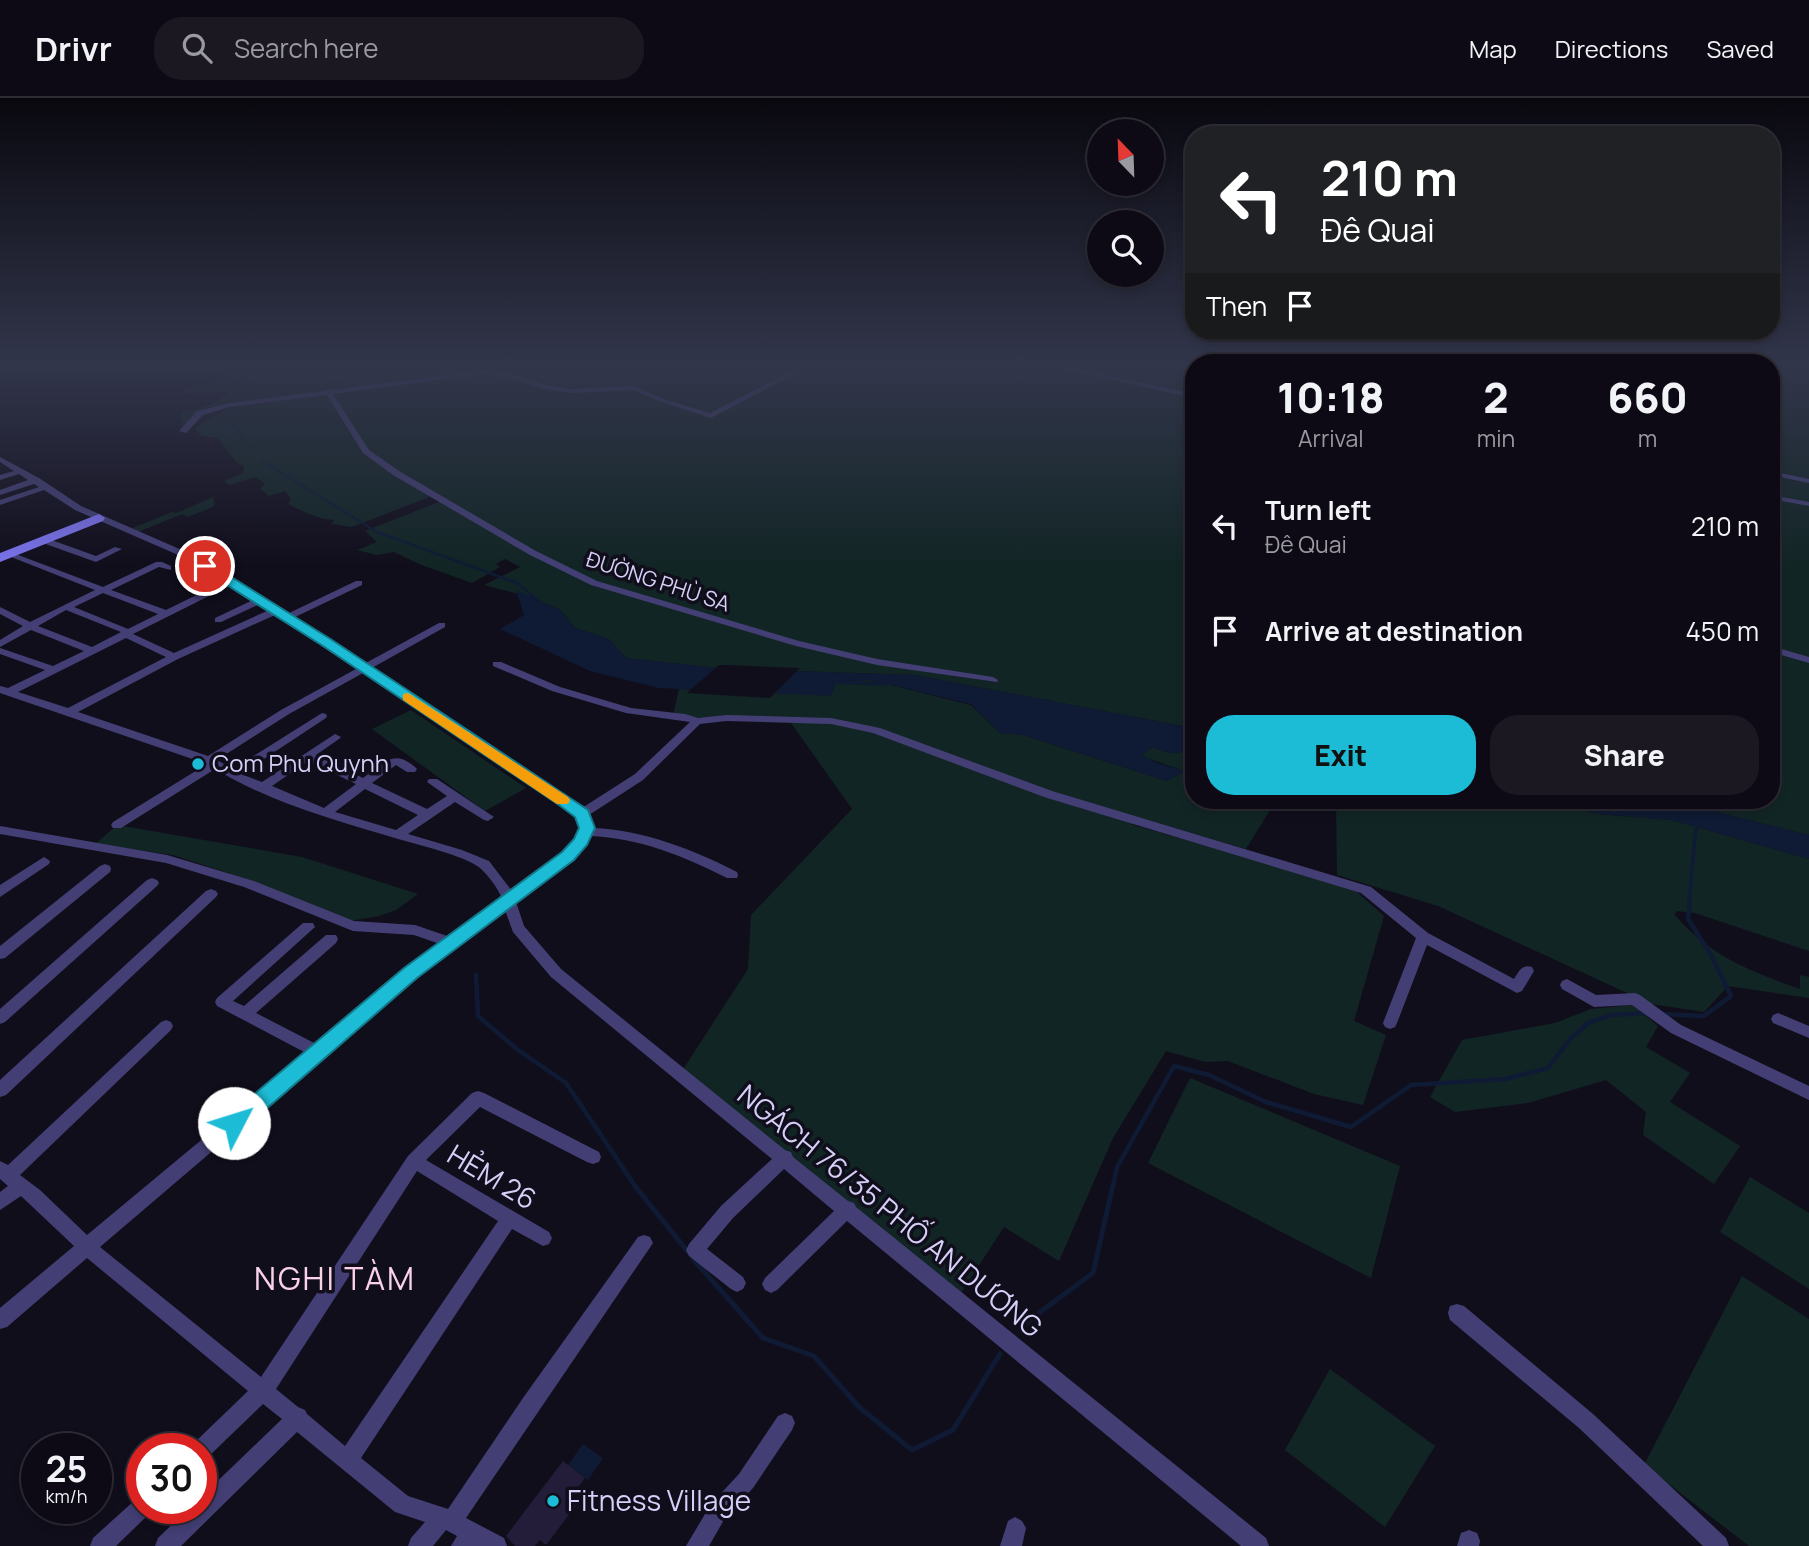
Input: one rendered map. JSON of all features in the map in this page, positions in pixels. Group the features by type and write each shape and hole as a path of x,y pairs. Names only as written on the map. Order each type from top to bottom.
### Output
{"street":[{"name":"ĐƯỜNG PHÙ SA","path":"353,431 366,451 396,473 533,553 594,583 796,643 877,662 993,680"},
{"path":"0,459 78,508 188,556 277,610 582,814 587,828 581,842 568,856 411,973 0,1320"},
{"path":"0,478 22,471"},
{"path":"1780,475 1809,481"},
{"path":"0,486 33,478"},
{"path":"0,493 33,478"},
{"path":"0,503 46,487"},
{"path":"1780,498 1809,503"},
{"path":"5,556 99,518"},
{"path":"43,540 96,559 118,549"},
{"path":"5,556 167,614"},
{"path":"0,645 66,607 159,564 168,568"},
{"path":"4,690 230,582"},
{"path":"287,617 359,583"},
{"path":"218,620 261,600"},
{"path":"66,607 124,630 126,634 174,657"},
{"path":"0,610 32,627 92,650"},
{"path":"67,713 174,657 277,610"},
{"path":"117,825 285,712 442,625"},
{"path":"0,651 51,669"},
{"path":"1780,652 1809,660"},
{"path":"497,664 556,689 630,711 697,721 726,718 831,721 876,730 1048,794 1366,890 1423,937 1517,987 1527,971"},
{"name":"NGÁCH 76/35 PHỐ AN DƯƠNG","path":"4,690 212,762 233,774 325,813 458,853 484,864 505,889 518,929 556,973 785,1157 1258,1546"},
{"path":"233,774 322,716"},
{"path":"582,814 639,777 697,721"},
{"path":"263,787 335,737"},
{"path":"308,756 426,814"},
{"path":"325,813 395,760 411,769"},
{"path":"433,782 488,817"},
{"path":"398,835 455,796"},
{"path":"0,830 167,859 249,884 353,926 415,930 452,943"},
{"path":"585,832 627,835 714,866 732,876"},
{"path":"0,892 44,861"},
{"path":"0,954 105,869"},
{"path":"0,1018 152,883"},
{"path":"0,1090 211,894"},
{"path":"308,927 222,1002 318,1052"},
{"path":"1390,1023 1423,937"},
{"path":"244,1014 331,939"},
{"path":"1567,985 1594,1001 1635,999 1676,1029 1809,1093"},
{"path":"1778,1019 1809,1032"},
{"path":"0,1202 10,1177 166,1026"},
{"path":"217,1435 264,1390 414,1161 478,1098 593,1157"},
{"path":"737,1283 695,1250 727,1212 785,1157"},
{"name":"HẺM 26","path":"414,1161 543,1238"},
{"path":"10,1177 87,1247 298,1417 402,1505 447,1519 468,1539 496,1546"},
{"path":"771,1284 848,1209"},
{"path":"348,1459 510,1218"},
{"path":"419,1546 447,1519 645,1243"},
{"path":"1457,1313 1586,1422 1718,1546"},
{"path":"166,1546 298,1417"},
{"path":"697,1546 719,1511 746,1481 785,1423"},
{"path":"101,1546 126,1522"}],"green space":[{"path":"197,431 1185,431 1185,726 915,675 727,669 626,658 609,639 575,628 560,610 534,598 484,585 520,567 505,559 496,564 500,567 472,583 394,552 377,555 357,550 377,542 365,531 439,502 432,496 352,527 331,524 334,520 316,517 288,504 291,499 285,491 269,496 260,489 265,484 256,477 230,485 224,481 243,473 244,467 236,462 218,438 201,436"},
{"path":"1780,431 1809,431 1809,835 1705,809 1780,809"},
{"path":"213,497 215,506 188,517 182,514 138,532 130,529 172,512 177,513"},
{"path":"871,680 971,705 1000,733 1023,735 1167,781 1184,771 1141,756 1152,747 1170,753 1185,752 1185,809 1271,809 1246,849 1158,823 1130,824 1329,881 1356,891 1384,916 1354,1021 1386,1035 1363,1105 1314,1094 1228,1061 1205,1062 1166,1051 1113,1138 1059,1261 1004,1227 957,1299 680,1074 748,969 751,915 852,809 789,720 697,721 673,715 679,689 767,694 837,681"},
{"path":"411,710 526,788 485,811 372,729"},
{"path":"1336,809 1579,809 1598,814 1672,820 1809,859 1809,951 1695,913 1677,911 1674,914 1716,952 1747,968 1800,989 1800,975 1809,977 1809,998 1728,986 1704,1012 1651,1004 1438,906 1337,875"},
{"path":"117,825 302,857 418,894 396,910 344,922 253,881 173,855 95,844"},
{"path":"1633,1005 1658,1026 1646,1047 1690,1073 1670,1102 1740,1146 1714,1184 1643,1135 1646,1112 1606,1080 1528,1103 1455,1112 1430,1097 1462,1040 1555,1023 1591,1009"},
{"path":"1190,1078 1400,1166 1371,1278 1148,1163"},
{"path":"1750,1177 1809,1213 1809,1289 1720,1232"},
{"path":"1742,1276 1809,1319 1809,1546 1749,1546 1644,1465"},
{"path":"1330,1369 1435,1446 1385,1527 1285,1450"}],"water":[{"path":"516,590 560,610 575,628 609,639 626,658 727,669 915,675 1185,726 1185,752 1170,753 1152,747 1142,755 1157,763 1184,771 1167,781 1023,735 1000,733 971,704 871,680 837,681 831,696 659,688 590,671 500,629 524,615"},
{"path":"1579,809 1705,809 1809,835 1809,859 1672,820 1598,814"},
{"path":"583,1444 603,1458 588,1480 568,1465"}],"pier":[{"path":"719,665 800,668 770,698 687,693"}],"building":[{"name":"Fitness Village","path":"563,1461 585,1478 570,1498 577,1504 546,1545 540,1540 535,1546 515,1546 506,1536"}],"waterway":[{"path":"238,431 249,445"},
{"path":"261,460 330,503"},
{"path":"327,501 377,532 517,583 539,601"},
{"path":"834,682 886,684"},
{"path":"1689,903 1696,827"},
{"path":"1662,1014 1704,1016 1731,996 1711,955 1688,919 1690,901"},
{"path":"476,975 478,1016 518,1050 566,1083 635,1186"},
{"path":"1113,1186 1117,1167 1174,1066 1209,1075 1266,1102 1351,1127 1411,1085 1505,1079 1548,1068 1570,1039 1588,1023 1611,1015 1647,1013"},
{"path":"634,1185 689,1253"},
{"path":"1020,1331 1028,1321 1093,1273 1113,1185"},
{"path":"693,1259 763,1338 814,1356 859,1407 912,1450 953,1430 1000,1354"}],"slow traffic":[{"path":"408,697 563,800"}],"place":[{"name":"Com Phu Quynh","path":"198,764"},
{"name":"Fitness Village","path":"553,1501"}],"district":[{"name":"NGHI TÀM","path":"335,1279"}],"route":[{"path":"205,566 328,643 565,802 582,814 587,828 581,842 568,856 411,973 234,1123"}]}
